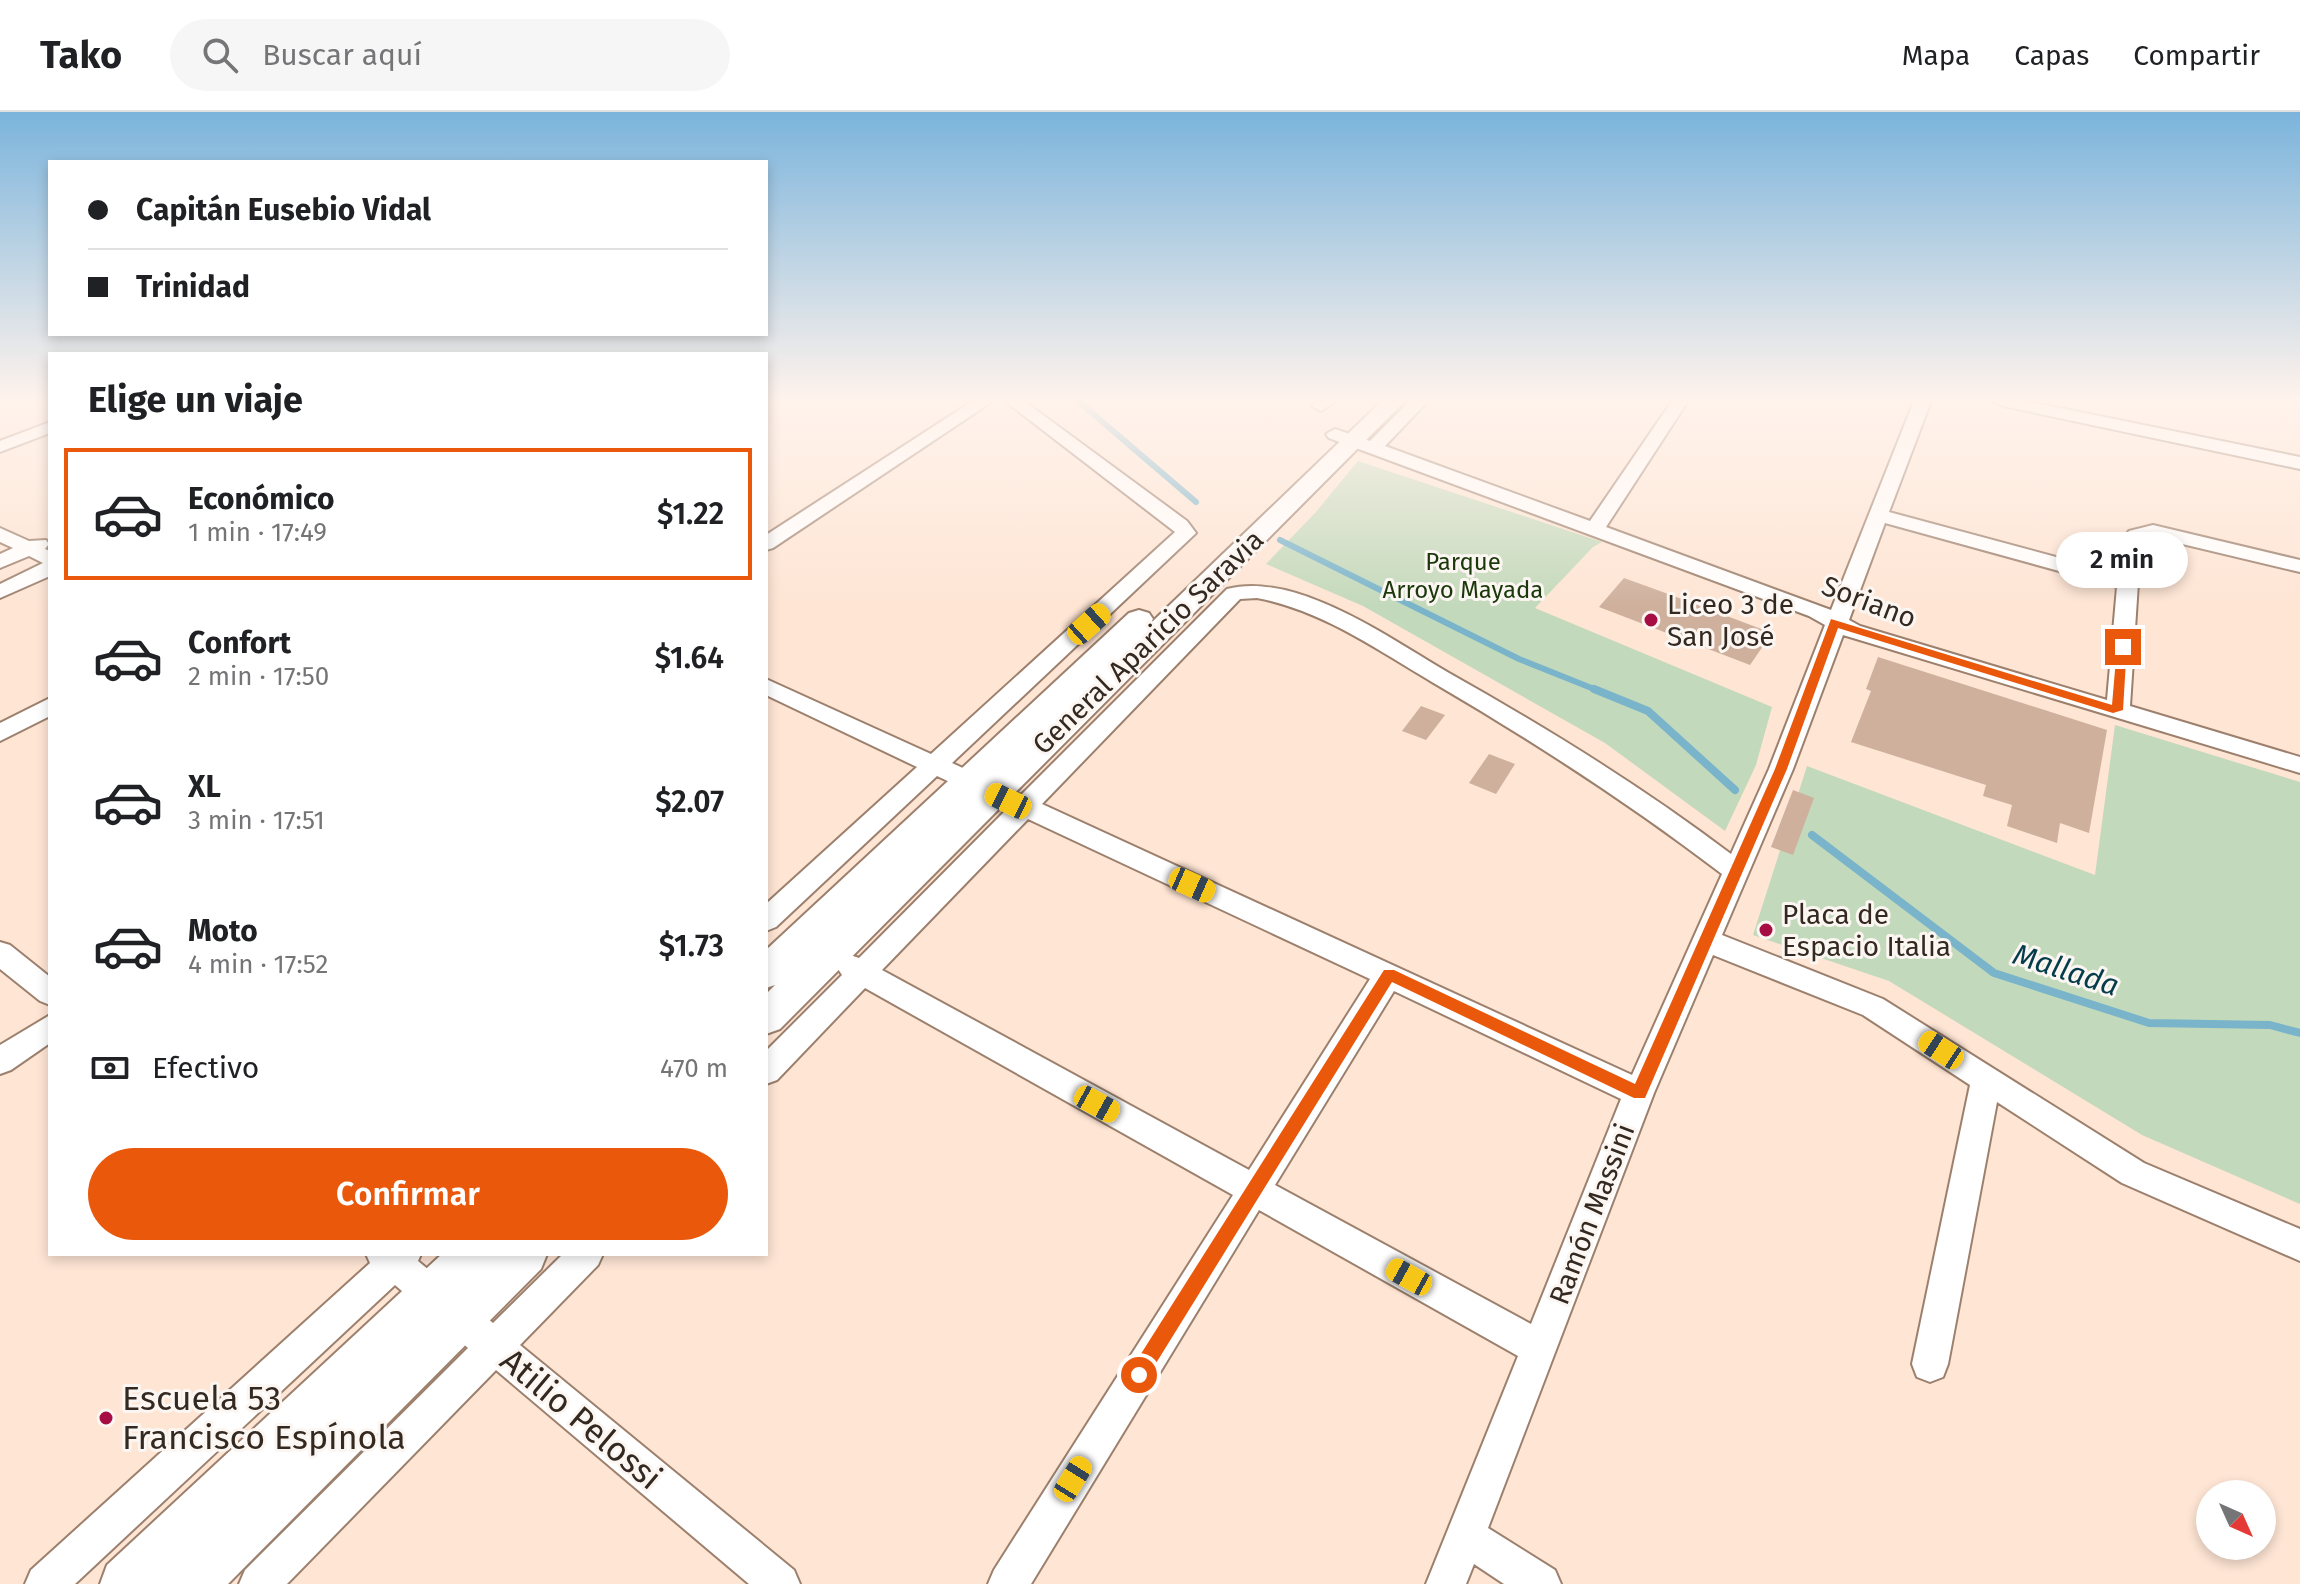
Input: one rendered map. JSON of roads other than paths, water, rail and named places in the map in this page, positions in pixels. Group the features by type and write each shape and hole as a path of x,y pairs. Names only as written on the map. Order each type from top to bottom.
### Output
{"main road":[{"name":"General Aparicio Saravia","path":"768,1016 830,955 980,788 1323,470"},
{"name":"General Aparicio Saravia","path":"768,968 779,941 980,788"},
{"path":"126,1584 462,1320 474,1256"},
{"path":"191,1584 462,1320 523,1256"}],"street":[{"path":"768,543 880,470"},
{"name":"General Aparicio Saravia","path":"768,918 1186,533 1180,525 1106,470"},
{"name":"Soriano","path":"1432,470 1817,611 1852,631 2300,765"},
{"path":"1594,529 1634,470"},
{"name":"Ramón Massini","path":"1446,1584 1639,1093 1781,769 1895,470"},
{"path":"1878,515 2128,583"},
{"path":"2118,710 2128,583 2136,535 2153,531 2300,566"},
{"path":"0,534 48,558"},
{"path":"0,562 48,541"},
{"path":"0,592 48,569"},
{"name":"General Aparicio Saravia","path":"768,1069 1234,593 1265,592 1358,629 1547,739 1639,799 1737,872"},
{"path":"768,687 1024,809 1389,974 1639,1093"},
{"path":"0,733 48,707"},
{"path":"1704,940 1873,1007 2133,1173 2300,1245"},
{"path":"0,953 48,991"},
{"path":"830,955 1539,1348"},
{"path":"1008,1584 1389,974"},
{"path":"0,1061 48,1028"},
{"path":"1930,1364 1986,1079"},
{"path":"259,1584 462,1320 582,1256"},
{"path":"45,1584 394,1257"},
{"name":"Atilio Pelossi","path":"394,1257 462,1320 780,1584"},
{"path":"1465,1536 1541,1584"}],"waterway":[{"name":"Mallada","path":"1158,470 1196,502"},
{"name":"Mallada","path":"1280,540 1519,659 1594,689"},
{"name":"Mallada","path":"1594,689 1599,691"},
{"name":"Mallada","path":"1594,689 1648,711 1735,790"},
{"name":"Mallada","path":"1812,835 1994,973 2149,1023 2270,1025 2300,1033"}],"place":[{"name":"Liceo 3 de San José","path":"1651,620"},
{"name":"Placa de Espacio Italia","path":"1766,930"},
{"name":"Escuela 53 Francisco Espínola","path":"106,1418"}],"park label":[{"name":"Parque Arroyo Mayada","path":"1463,576"}]}
